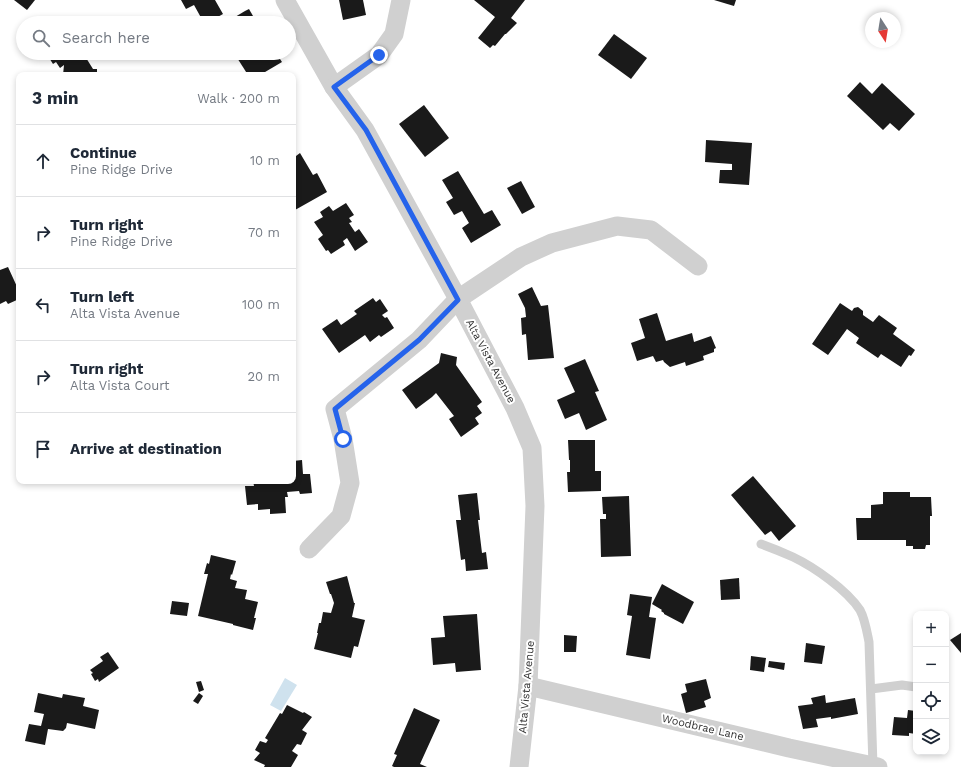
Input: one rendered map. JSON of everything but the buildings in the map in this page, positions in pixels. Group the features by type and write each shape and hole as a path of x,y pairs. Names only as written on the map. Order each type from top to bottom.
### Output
{"street":[{"name":"Alta Vista Avenue","path":"285,0 294,16"},
{"path":"334,87 379,55 394,34 401,0"},
{"name":"Alta Vista Avenue","path":"296,20 334,87 366,130 515,408 532,448 535,506 528,686 519,767"},
{"path":"309,549 341,516 350,483 343,439 335,409 419,340 458,300 521,257 552,242 617,226 651,230 698,266"},
{"name":"Woodbrae Lane","path":"528,686 781,746 875,766"}],"lane":[{"path":"761,544 793,557 823,575 848,594 860,611 867,628 869,642 875,766"},
{"path":"871,689 902,685 913,686"}],"water":[{"path":"285,678 297,685 281,711 270,705"}],"route":[{"path":"343,439 335,409 419,340 458,300 366,130 334,87 379,55"}]}
